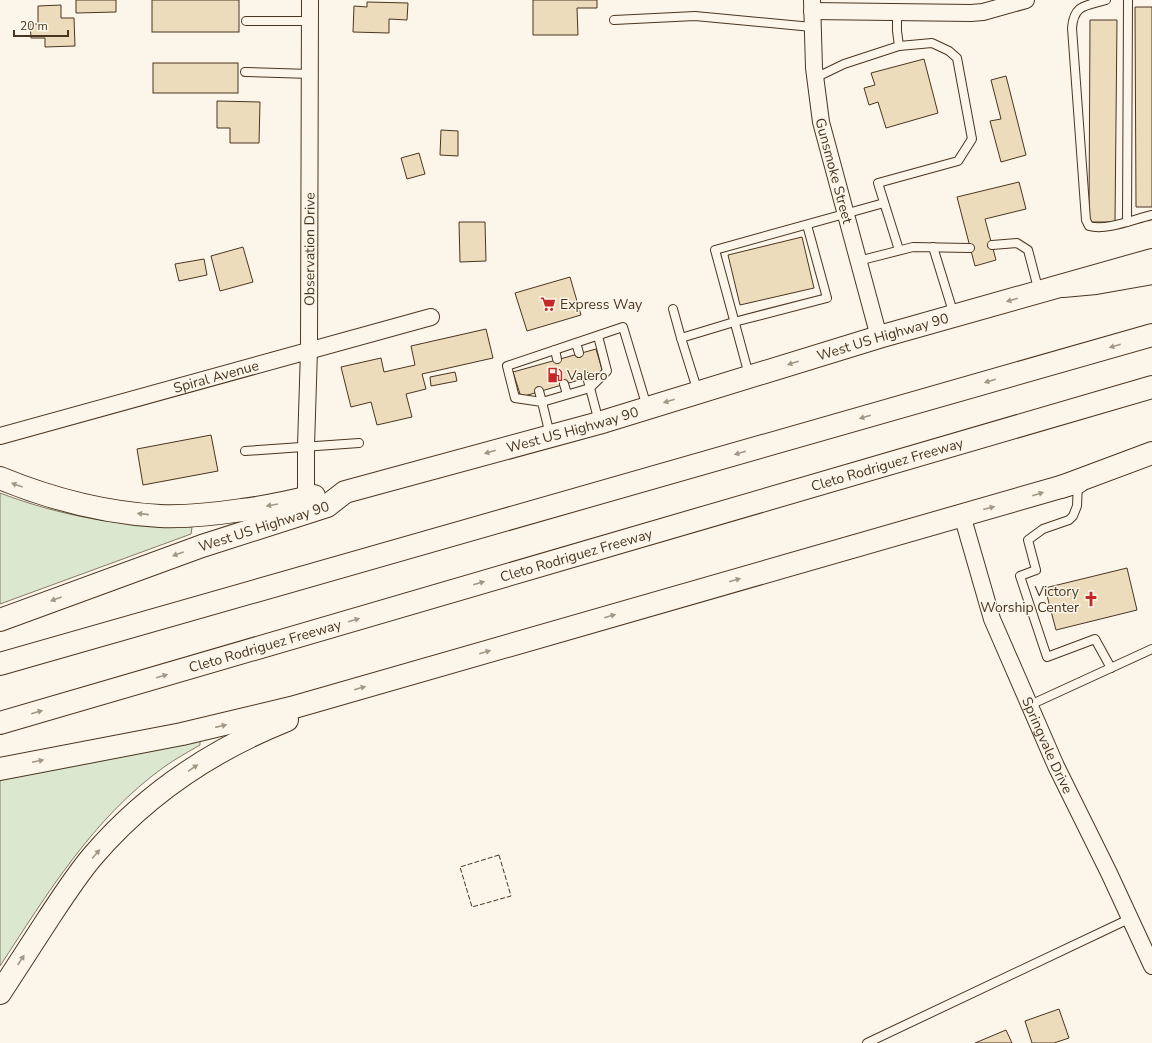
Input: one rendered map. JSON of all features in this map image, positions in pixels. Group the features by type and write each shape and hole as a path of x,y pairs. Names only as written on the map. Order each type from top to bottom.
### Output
{"main road":[{"name":"West US Highway 90","path":"0,620 202,546 327,506 345,492 599,423 879,337 1152,260"},
{"path":"1063,286 1096,283 1152,273"},
{"path":"0,664 1152,335"},
{"name":"Cleto Rodriguez Freeway","path":"0,723 1152,387"},
{"path":"1070,484 1152,453"},
{"path":"0,769 175,736 323,699 1152,461"},
{"path":"0,478 41,493 85,505 111,510 161,516 225,512 273,505 324,493 345,492"},
{"path":"0,993 59,903 85,867 110,837 135,814 168,786 213,756 256,733 296,716 323,699"}],"street":[{"name":"Observation Drive","path":"306,498 310,0"},
{"path":"812,5 897,12 982,12 1026,0"},
{"name":"Gunsmoke Street","path":"812,5 815,78 821,122 879,337"},
{"name":"Spiral Avenue","path":"0,436 431,317"},
{"name":"Springvale Drive","path":"962,515 992,619 1056,766 1131,918 1152,966"}],"lane":[{"path":"1106,0 1080,8 1073,16 1072,28 1086,220 1089,226 1095,228 1127,222 1152,214"},
{"path":"1127,222 1128,0"},
{"path":"897,12 899,46"},
{"path":"614,20 694,16 812,27"},
{"path":"246,22 310,21"},
{"path":"815,78 844,64 899,46 932,43 949,51 957,58 972,139 958,161 878,183 899,250"},
{"path":"245,72 310,74"},
{"path":"749,377 715,250 884,203"},
{"path":"681,338 734,322 827,298 807,224"},
{"path":"992,245 1017,243 1028,250 1039,292"},
{"path":"858,261 912,247 970,248"},
{"path":"933,247 954,316"},
{"path":"673,309 698,393"},
{"path":"598,336 607,371 590,388 542,402 515,398 507,366 532,362 555,350 623,327 648,408"},
{"path":"576,343 579,353"},
{"path":"555,350 557,359"},
{"path":"587,377 599,423"},
{"path":"564,384 567,394"},
{"path":"539,391 551,435"},
{"path":"245,450 359,443"},
{"path":"1070,484 1077,506 1073,516 1069,520 1043,529 1028,540 1036,570 1020,576 1047,657 1095,639 1111,668"},
{"path":"1030,706 1152,649"},
{"path":"867,1043 1131,918"}],"green space":[{"path":"0,493 47,508 94,519 118,523 167,527 192,527 191,534 0,604"},
{"path":"200,740 200,745 168,764 138,787 93,833 35,912 0,966 0,780"}],"building":[{"path":"76,0 116,0 116,12 76,13"},
{"path":"152,0 239,0 239,32 152,32"},
{"path":"533,0 597,0 597,8 577,8 578,35 533,35"},
{"path":"367,2 408,3 407,20 389,19 389,33 353,32 354,6 367,7"},
{"path":"61,5 61,18 74,18 75,46 45,47 45,38 31,38 30,24 38,24 38,6"},
{"path":"1135,7 1152,7 1152,207 1136,207"},
{"path":"1090,20 1117,20 1115,222 1089,222"},
{"path":"924,59 938,113 886,128 878,102 869,105 864,88 875,85 871,73"},
{"path":"153,63 238,63 238,93 153,93"},
{"path":"1006,76 1026,155 1001,162 990,121 1001,119 991,80"},
{"path":"217,101 260,102 259,143 230,143 230,128 217,128"},
{"path":"441,130 458,131 458,156 440,155"},
{"path":"419,153 425,174 407,179 401,158"},
{"path":"1019,182 1026,209 985,219 996,260 975,266 957,197"},
{"path":"459,222 485,222 486,261 460,262"},
{"path":"802,237 814,288 740,305 728,255"},
{"path":"243,247 253,282 220,291 211,256"},
{"path":"204,259 207,275 179,281 175,264"},
{"name":"Express Way","path":"570,277 581,315 527,331 515,293"},
{"path":"486,329 493,358 422,374 426,389 406,394 412,417 377,425 371,402 351,407 341,367 381,358 384,372 415,365 411,346"},
{"name":"Valero","path":"596,349 603,373 521,397 513,372"},
{"path":"455,372 457,381 431,386 430,377"},
{"path":"211,435 218,471 143,485 137,449"},
{"name":"Victory Worship Center","path":"1127,568 1137,610 1056,630 1045,588"},
{"path":"1059,1009 1069,1038 1054,1043 1032,1043 1025,1021"},
{"path":"1006,1030 1012,1043 975,1043"}],"fence":[{"path":"499,855 511,896 472,907 460,867 499,855"}],"place":[{"name":"Express Way","path":"548,304"},
{"name":"Valero","path":"555,375"},
{"name":"Victory Worship Center","path":"1091,599"}]}
